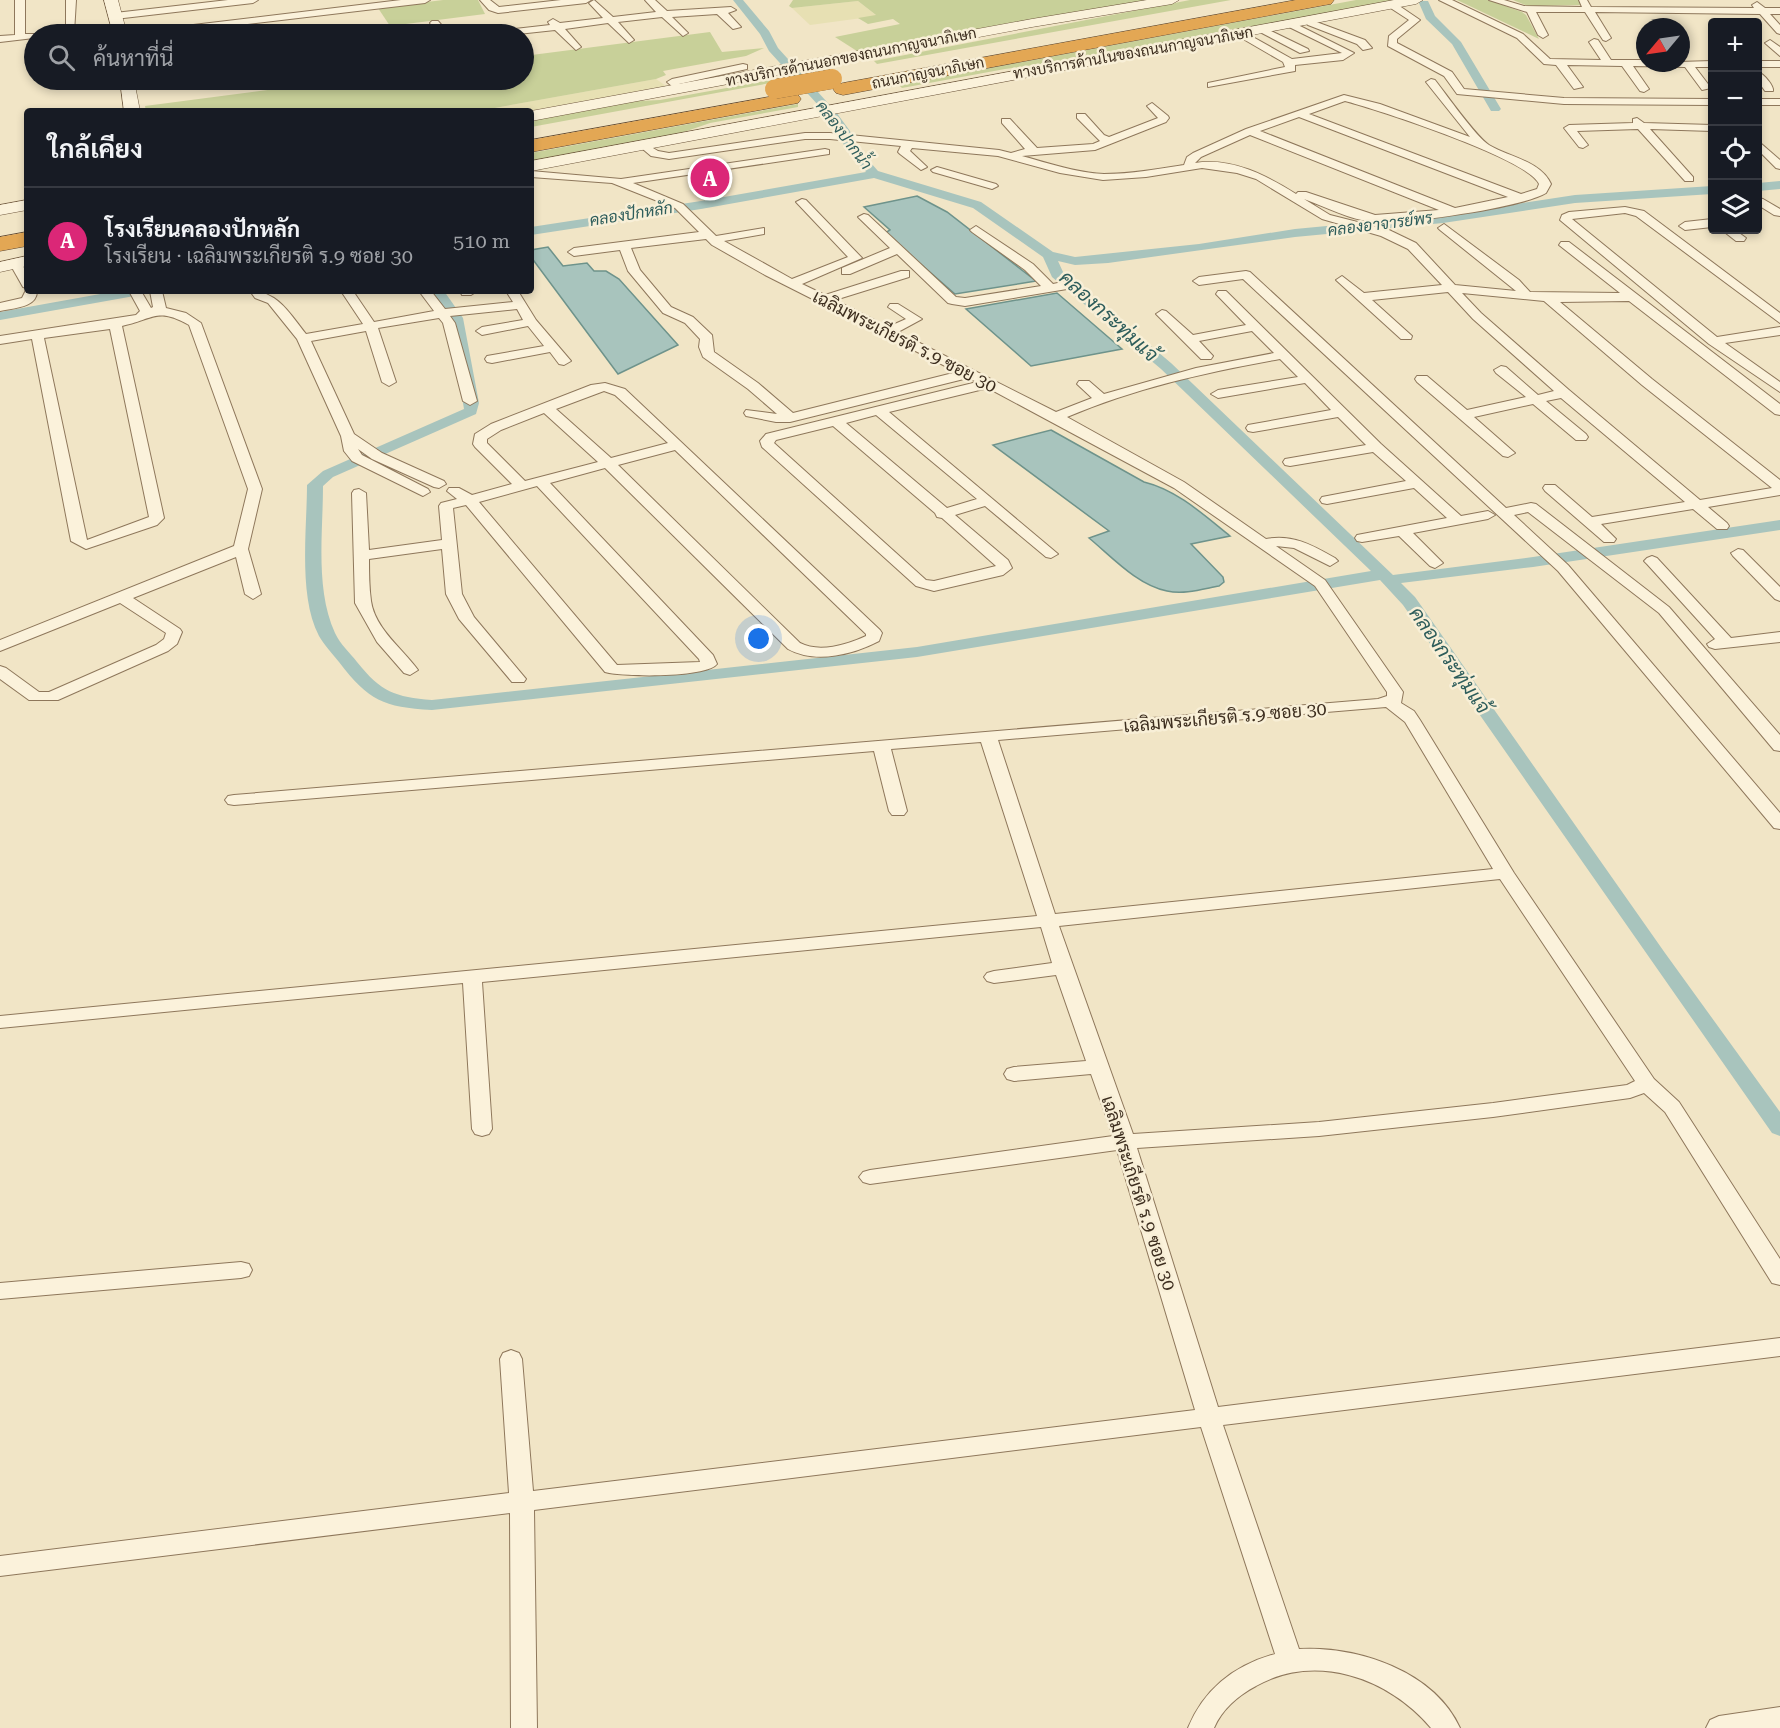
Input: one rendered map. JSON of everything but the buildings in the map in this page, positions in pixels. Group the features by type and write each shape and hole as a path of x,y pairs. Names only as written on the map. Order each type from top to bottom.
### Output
{"highway":[{"name":"ถนนกาญจนาภิเษก","path":"842,91 1260,0"},
{"name":"ถนนกาญจนาภิเษก","path":"534,134 783,94 842,91 1325,0"},
{"name":"ถนนกาญจนาภิเษก","path":"534,145 783,94"},
{"path":"0,230 24,226"},
{"path":"0,244 24,240"}],"main road":[{"path":"111,0 117,24"},
{"path":"1111,57 982,75 841,100 831,97 815,73 816,70 1172,0"},
{"name":"ทางบริการด้านในของถนนกาญจนาภิเษก","path":"534,165 806,114 842,91 1111,57 1416,0"},
{"name":"ทางบริการด้านนอกของถนนกาญจนาภิเษก","path":"534,115 763,73 985,36"},
{"path":"645,95 651,98 665,98 783,78 788,80 808,103 798,108 704,127 706,133"},
{"path":"129,90 132,108"},
{"path":"0,210 24,206"}],"street":[{"path":"20,0 20,37"},
{"path":"71,0 71,24"},
{"path":"115,16 253,0"},
{"path":"225,24 424,0"},
{"path":"485,0 492,8 498,10 590,2 629,40"},
{"path":"650,0 683,33"},
{"path":"1444,0 1528,41 1543,60 1560,63 1636,64"},
{"path":"1454,0 1509,28 1511,32"},
{"path":"1494,0 1516,8 1585,5 1648,14 1702,10 1780,11"},
{"path":"1506,0 1530,9 1543,34"},
{"path":"1639,0 1648,14"},
{"path":"1696,0 1709,18"},
{"path":"1752,0 1780,31"},
{"path":"1392,5 1415,20 1392,38 1392,44 1448,74 1459,90 1468,93 1564,101 1708,102"},
{"path":"1585,5 1606,38"},
{"path":"542,9 576,47"},
{"path":"534,30 611,20 726,10 736,27"},
{"path":"1306,21 1361,42 1367,48"},
{"path":"1241,34 1290,62 1343,57 1349,53 1290,24"},
{"path":"1263,30 1304,51"},
{"path":"0,39 24,36"},
{"path":"1594,42 1609,64"},
{"path":"1770,43 1780,53"},
{"path":"1212,85 1291,69 1290,62"},
{"path":"1560,63 1578,87"},
{"path":"1626,64 1644,88"},
{"path":"1690,64 1708,64"},
{"path":"1762,64 1780,64"},
{"path":"679,89 672,82 743,67"},
{"path":"1690,67 1706,88"},
{"path":"1762,80 1769,89"},
{"path":"1431,82 1484,146"},
{"path":"1371,93 1376,106"},
{"path":"1189,165 1191,159 1203,152 1250,131 1339,98 1376,106 1484,146 1542,177 1545,184 1542,191 1521,198 1454,212 1375,219 1303,194 1289,194"},
{"path":"1762,102 1780,102"},
{"path":"1012,155 1088,148 1108,141 1162,120 1164,118 1152,106"},
{"path":"1628,110 1689,179"},
{"path":"1300,114 1521,198"},
{"path":"1081,116 1100,137 1108,141"},
{"path":"1006,121 1034,152"},
{"path":"1583,145 1565,123 1708,128"},
{"path":"1250,131 1454,212"},
{"path":"949,133 970,150"},
{"path":"643,145 655,154 669,156 805,136 830,136 1012,155 1068,172 1103,177 1146,174 1189,165 1232,168 1260,177 1326,217 1385,232 1412,246 1477,316 1564,393 1699,504 1722,526"},
{"path":"908,144 904,152 921,167"},
{"path":"1762,148 1780,165"},
{"path":"970,150 942,172 992,186"},
{"path":"621,182 825,152"},
{"path":"1203,152 1221,159 1232,168"},
{"name":"เฉลิมพระเกียรติ ร.9 ซอย 30","path":"534,174 595,177 621,182 683,210 710,237 798,286 966,374 1056,417 1179,485 1266,543 1323,587 1395,692 1395,699 1389,702 988,736 1047,921 1125,1142 1209,1417 1290,1660"},
{"path":"798,286 856,258 802,202"},
{"path":"1780,319 1641,213 1625,210 1566,217 1714,341 1780,388"},
{"path":"1762,210 1779,213"},
{"path":"864,217 947,297 958,302 1067,285"},
{"path":"1689,223 1708,223"},
{"path":"1444,228 1515,283 1526,296"},
{"path":"976,230 1029,267 1050,288"},
{"path":"574,252 760,231"},
{"path":"1734,234 1740,238"},
{"path":"604,236 620,246 634,271 667,310 689,320 706,338 705,346 708,354 753,386 790,418"},
{"path":"1565,245 1780,411"},
{"path":"798,286 897,250"},
{"path":"14,264 24,279"},
{"path":"824,300 854,288 879,284 905,274"},
{"path":"1199,281 1246,276 1495,514 1536,543 1563,568 1780,824"},
{"path":"1342,280 1406,336"},
{"path":"1362,297 1450,288 1548,298 1634,297"},
{"path":"0,307 26,301 31,294"},
{"path":"136,294 153,311 182,316 195,323 253,484 254,494 241,549 253,594"},
{"path":"153,311 156,294"},
{"path":"258,294 273,296 303,338 348,436 351,451 363,462 423,492 425,489 441,497 469,500 678,445"},
{"path":"349,294 371,326 389,382"},
{"path":"428,294 446,313 470,401"},
{"path":"514,294 531,322 564,361"},
{"path":"1222,294 1376,447 1458,521"},
{"path":"1548,298 1647,382 1780,489"},
{"path":"303,338 446,313 519,305"},
{"path":"887,332 916,319 894,307"},
{"path":"0,340 115,324 140,318 153,311"},
{"path":"1162,314 1206,356"},
{"path":"482,331 531,322"},
{"path":"37,334 78,541 86,545 158,518 115,324"},
{"path":"1190,339 1255,327"},
{"path":"1714,341 1780,331"},
{"path":"492,359 552,348"},
{"path":"1056,417 1091,401 1200,370 1283,355"},
{"path":"1500,370 1581,436"},
{"path":"751,413 790,418 966,374"},
{"path":"1218,394 1307,379"},
{"path":"1422,380 1508,453"},
{"path":"836,421 942,514 1003,563 1004,568 998,572 934,586 921,583 767,444 771,437 878,410 987,384"},
{"path":"1084,384 1102,399"},
{"path":"522,486 480,444 480,436 496,427 596,388 613,389 678,445 874,633 873,638 864,643 819,651 806,652 794,646 608,463 547,408"},
{"path":"1464,415 1564,393"},
{"path":"878,410 1051,554"},
{"path":"1253,428 1341,412"},
{"path":"348,436 377,456 404,468 441,497"},
{"path":"1290,462 1376,447"},
{"path":"518,679 467,620 454,594 441,497 447,485 469,500 611,669 620,671 701,667 709,664 707,658 540,481"},
{"path":"1327,500 1417,483"},
{"path":"1550,488 1609,539"},
{"path":"1589,522 1780,489"},
{"path":"359,494 363,603 369,619 387,645 410,670"},
{"path":"942,514 987,501"},
{"path":"1362,538 1531,507 1664,610 1780,746"},
{"path":"1402,531 1435,563"},
{"path":"1266,543 1293,541 1330,561"},
{"path":"362,555 449,544"},
{"path":"0,646 241,549"},
{"path":"1738,553 1780,596"},
{"path":"1652,561 1727,643"},
{"path":"0,671 34,697 52,697 162,648 171,641 174,632 121,597"},
{"path":"1695,646 1780,637"},
{"path":"1389,702 1412,720 1505,873 1647,1084 1672,1107 1780,1277"},
{"path":"234,800 988,736"},
{"path":"881,744 898,811"},
{"path":"0,1022 1047,921 1505,873"},
{"path":"994,976 1063,968"},
{"path":"473,977 482,1129"},
{"path":"1014,1074 1098,1066"},
{"path":"870,1177 1125,1142 1319,1129 1482,1111 1630,1091 1647,1084"},
{"path":"0,1291 241,1270"},
{"path":"0,1566 1209,1417 1351,1402 1780,1347"},
{"path":"511,1359 522,1503 524,1728"},
{"path":"1200,1728 1222,1694 1252,1672 1290,1660 1330,1659 1370,1669 1407,1688 1439,1716 1447,1728"},
{"path":"1719,1728 1780,1719"}],"shaded area":[{"path":"858,1 877,16 810,25 792,8"},
{"path":"656,79 666,86 534,110 534,108 495,108"}],"green space":[{"path":"443,0 478,0 485,14 389,24 378,8"},
{"path":"793,0 1150,0 860,53 835,37 900,24 893,19 868,24 858,18 876,15 858,1 792,8 789,6"},
{"path":"1190,0 1231,0 877,64 874,61"},
{"path":"1356,0 1397,0 1116,53 1005,69 902,88 899,85"},
{"path":"1457,0 1489,0 1522,12 1539,39"},
{"path":"1513,0 1579,0 1581,5 1528,6"},
{"path":"710,32 722,52 764,48 746,56 663,71 666,75 656,79 495,108 145,108 145,106 267,90 534,90 534,55"},
{"path":"771,80 781,81 534,126 534,118 617,102 660,100"},
{"path":"798,104 798,107 710,123 681,133 534,161 534,152"}],"water":[{"path":"917,196 947,212 1036,281 955,294 885,233 890,230 864,207"},
{"path":"548,247 563,266 587,263 594,271 606,271 619,279 678,345 618,374 534,261 534,249"},
{"path":"1057,293 1122,349 1031,366 966,309"},
{"path":"1051,430 1144,482 1179,497 1230,536 1191,544 1223,577 1224,582 1219,586 1180,592 1167,591 1145,583 1089,538 1109,531 993,445"}],"waterway":[{"name":"คลองปากน้ำ","path":"738,0 765,33 773,49 832,114 844,131 851,147 874,174"},
{"path":"1424,3 1430,17 1456,42 1495,109"},
{"name":"คลองปักหลัก","path":"534,231 701,205 874,174"},
{"name":"คลองปากน้ำ","path":"874,174 977,205 1049,255"},
{"name":"คลองอาจารย์พร","path":"1762,187 1780,185"},
{"name":"คลองอาจารย์พร","path":"1049,255 1075,261 1108,259 1295,233 1443,219 1575,199 1708,190"},
{"name":"คลองกระทุ่มแจ้","path":"1049,255 1057,274 1166,366 1383,574"},
{"name":"คลองปักหลัก","path":"0,316 123,294"},
{"path":"439,294 456,318 472,403 471,411 328,474 315,485 315,579 317,598 326,632 366,684 393,700 432,705 917,652 1383,574"},
{"path":"1389,580 1533,562 1780,525"},
{"name":"คลองกระทุ่มแจ้","path":"1383,574 1409,601 1658,958 1780,1128"}],"place":[{"name":"โรงเรียนคลองปักหลัก","path":"710,178"}]}
